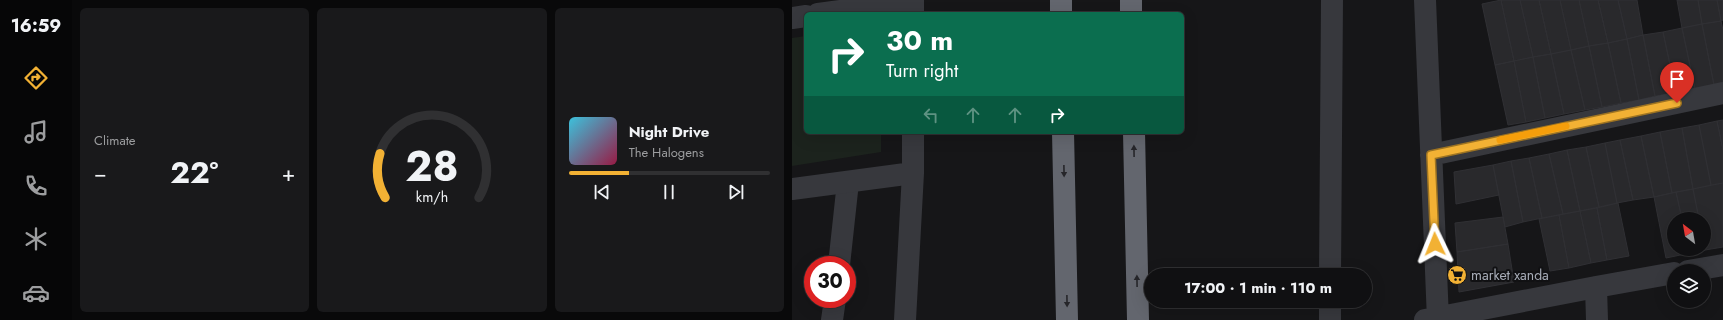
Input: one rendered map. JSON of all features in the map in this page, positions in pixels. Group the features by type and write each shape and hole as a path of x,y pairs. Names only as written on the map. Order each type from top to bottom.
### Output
{"highway":[{"path":"1061,0 1061,12"},
{"path":"1131,0 1132,12"},
{"path":"1063,134 1067,320"},
{"path":"1134,134 1138,320"}],"street":[{"path":"1330,268 1332,0"},
{"path":"1431,1 1431,155 1434,319 1667,274"},
{"path":"839,12 913,5"},
{"path":"792,18 804,16"},
{"path":"1431,155 1723,94"},
{"path":"905,320 913,173 913,134"},
{"path":"792,189 913,173"},
{"path":"840,256 848,182"},
{"path":"1711,267 1723,265"},
{"path":"1596,287 1597,320"},
{"path":"832,320 834,308"},
{"path":"1330,308 1330,320"}],"shaded area":[{"path":"804,36 804,134 881,134 881,152 792,166 792,38"}],"building":[{"path":"1501,0 1514,61 1495,65 1482,4"},
{"path":"1501,0 1520,0 1533,57 1514,61"},
{"path":"1520,0 1539,0 1551,54 1533,57"},
{"path":"1539,0 1560,0 1571,50 1551,54"},
{"path":"1560,0 1579,0 1589,46 1571,50"},
{"path":"1579,0 1598,0 1608,43 1589,46"},
{"path":"1598,0 1618,0 1627,39 1608,43"},
{"path":"1618,0 1637,0 1643,35 1627,39"},
{"path":"1677,0 1698,0 1702,24 1682,28"},
{"path":"1698,0 1717,0 1721,21 1702,24"},
{"path":"1717,0 1723,0 1723,20 1721,21"},
{"path":"1721,21 1723,30 1723,84 1714,85 1702,24"},
{"path":"1702,24 1714,85 1695,89 1682,28"},
{"path":"1682,28 1695,89 1676,93 1663,32"},
{"path":"1663,32 1676,93 1655,96 1643,35"},
{"path":"1643,35 1655,96 1639,100 1627,39"},
{"path":"1627,39 1639,100 1621,103 1608,43"},
{"path":"1608,43 1621,103 1602,107 1589,46"},
{"path":"1589,46 1602,107 1585,110 1571,50"},
{"path":"1571,50 1585,110 1564,114 1551,54"},
{"path":"1551,54 1564,114 1545,118 1533,57"},
{"path":"1533,57 1545,118 1526,122 1514,61"},
{"path":"1514,61 1526,122 1508,125 1495,65"},
{"path":"1723,120 1723,150 1717,121"},
{"path":"1717,121 1723,150 1723,183 1711,185 1699,125"},
{"path":"1699,125 1711,185 1693,189 1682,128"},
{"path":"1682,128 1693,189 1672,193 1660,132"},
{"path":"1660,132 1672,193 1654,197 1641,136"},
{"path":"1641,136 1654,197 1633,200 1620,140"},
{"path":"1620,140 1633,200 1617,203 1605,143"},
{"path":"1605,143 1617,203 1599,207 1586,147"},
{"path":"1586,147 1599,207 1580,211 1567,150"},
{"path":"1567,150 1580,211 1563,214 1549,154"},
{"path":"1549,154 1563,214 1542,218 1529,158"},
{"path":"1529,158 1542,218 1523,222 1511,161"},
{"path":"1511,161 1523,222 1505,227 1493,165"},
{"path":"1493,165 1499,195 1456,204 1454,172"},
{"path":"1723,183 1723,247 1711,249 1711,212 1698,212 1693,189"},
{"path":"1693,189 1698,212 1680,212 1676,192"},
{"path":"1676,192 1680,212 1667,212 1667,256 1676,256 1666,258 1654,197"},
{"path":"1618,203 1629,256 1607,260 1597,208"},
{"path":"1597,208 1607,260 1591,263 1580,211"},
{"path":"1580,211 1591,263 1569,268 1559,215"},
{"path":"1559,215 1569,268 1550,271 1539,219"},
{"path":"1503,217 1508,244 1457,252 1455,223"},
{"path":"1508,244 1514,282 1459,292 1457,252"}],"slow traffic":[{"path":"1500,140 1566,126"}],"place":[{"name":"market xanda","path":"1457,275"}],"route":[{"path":"1435,244 1431,155 1677,103"}]}
